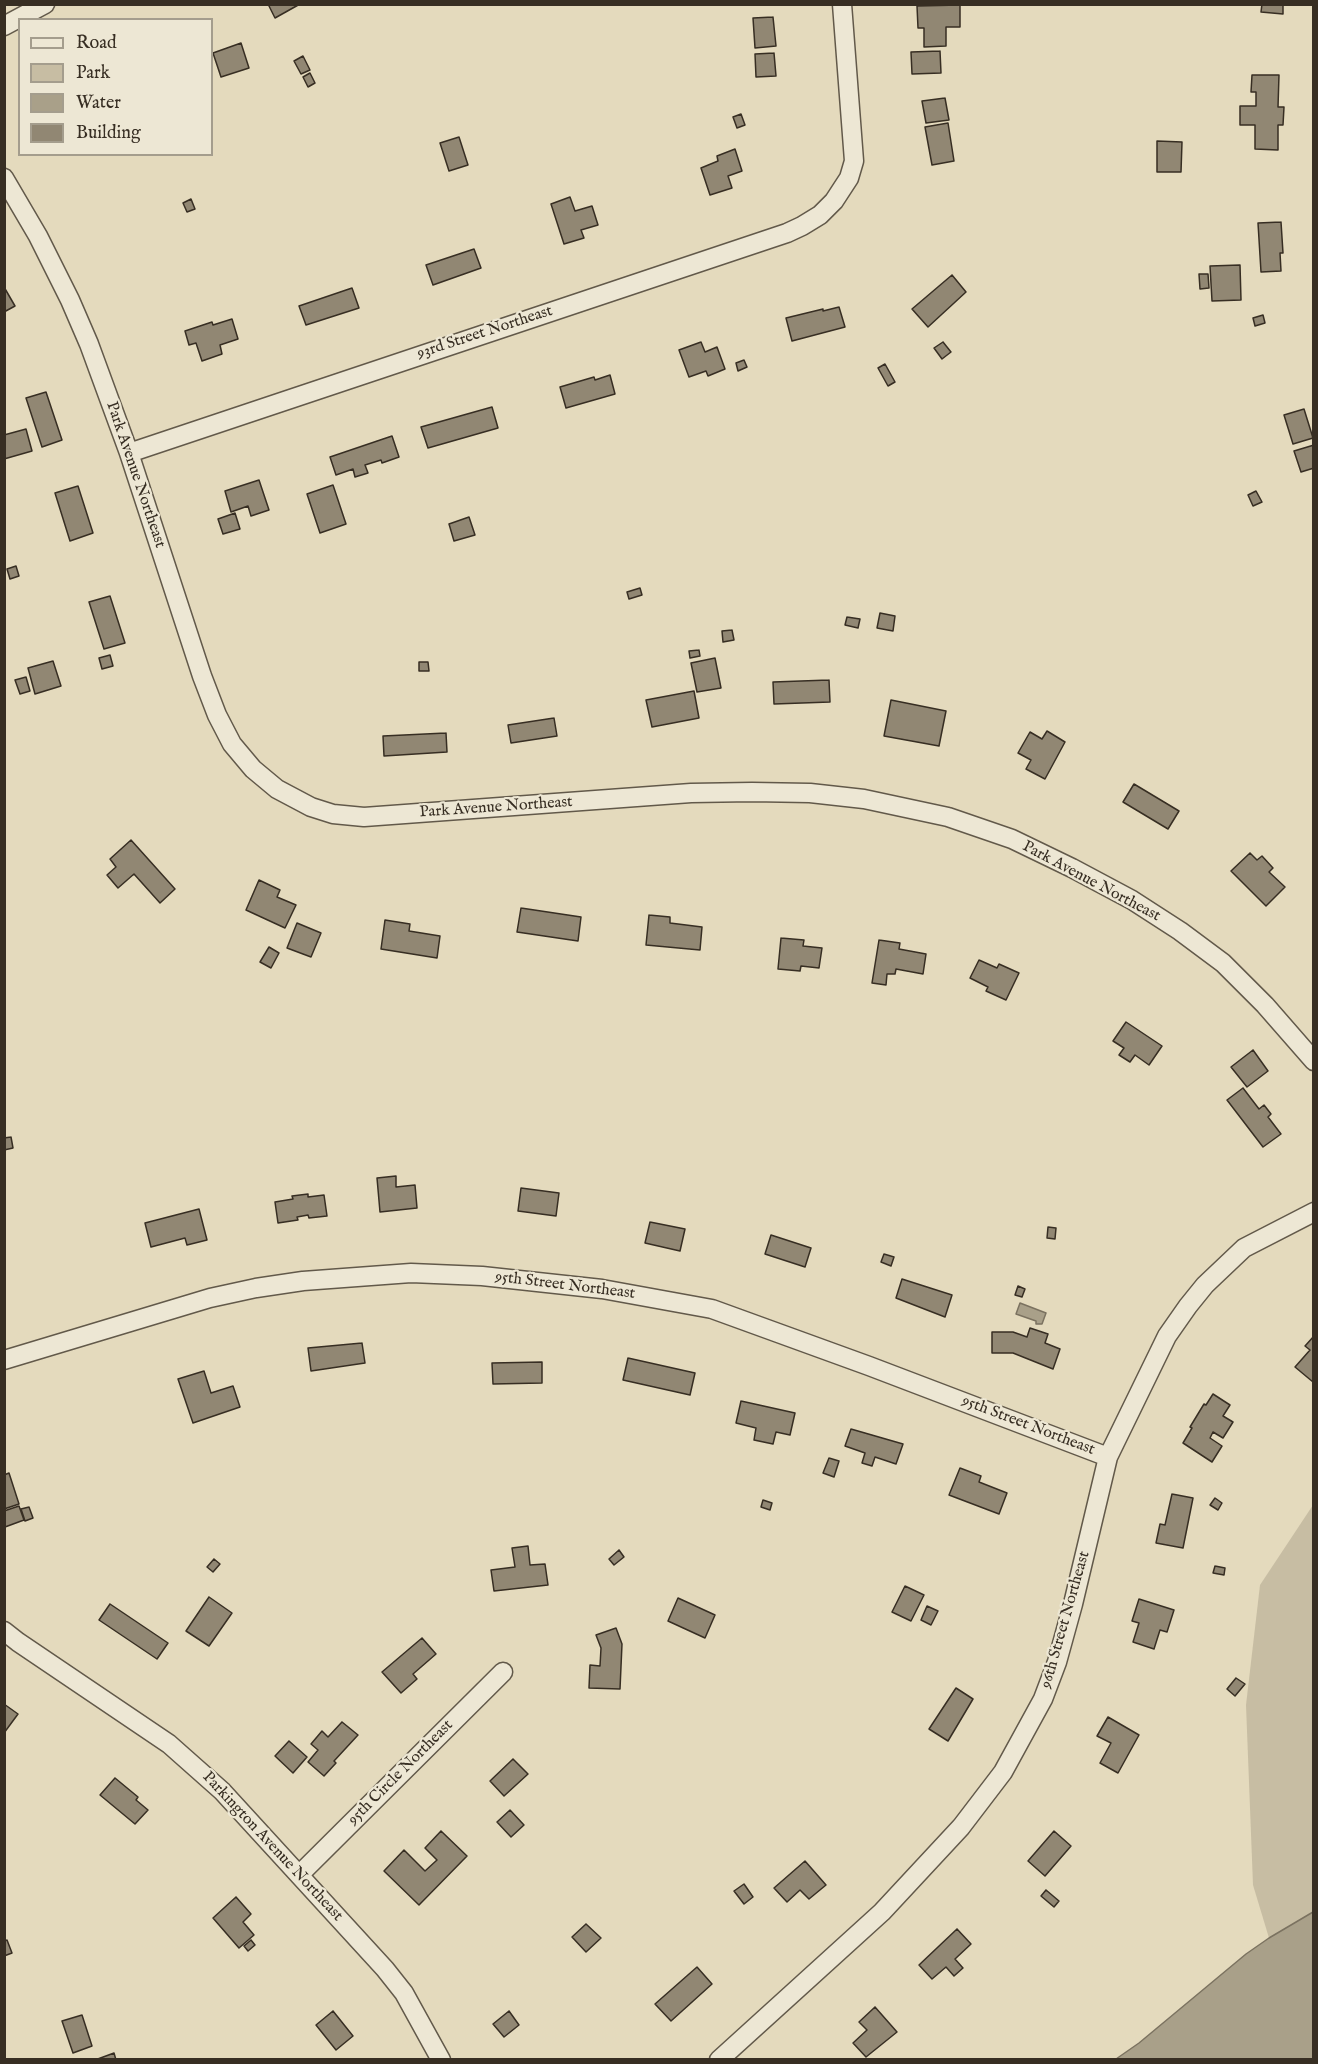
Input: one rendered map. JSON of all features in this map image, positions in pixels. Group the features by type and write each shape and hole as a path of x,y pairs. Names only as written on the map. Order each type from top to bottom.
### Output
{"street":[{"path":"19,18 45,4"},
{"name":"93rd Street Northeast","path":"129,453 788,233 820,215 834,201 849,178 854,161 854,136 842,4"},
{"path":"4,26 18,18"},
{"name":"Park Avenue Northeast","path":"4,178 38,237 89,344 129,453 202,676 217,715 232,744 253,770 277,789 302,804 333,814 364,818 691,793 798,793 864,799 948,818 1012,839 1072,868 1132,900 1180,931 1223,963 1257,996 1314,1061"},
{"name":"96th Street Northeast","path":"718,2060 882,1912 962,1827 1003,1772 1043,1699 1057,1662 1108,1457 1167,1336 1194,1299 1244,1248 1314,1212"},
{"name":"95th Street Northeast","path":"4,1360 210,1298 256,1288 315,1280 411,1273 482,1276 602,1289 712,1309 1108,1457"},
{"name":"Parkington Avenue Northeast","path":"4,1631 169,1744 222,1791 385,1969 404,1993 441,2060"},
{"name":"95th Circle Northeast","path":"299,1875 503,1672"}],"green space":[{"path":"1313,1505 1313,1912 1269,1938 1253,1885 1246,1705 1260,1585"}],"water":[{"path":"1020,1303 1046,1313 1042,1324 1036,1324 1036,1321 1016,1314"},
{"path":"1313,1912 1313,2059 1116,2059 1139,2043 1246,1954"}],"building":[{"path":"268,4 300,4 275,18"},
{"path":"1262,4 1283,4 1283,14 1261,12"},
{"path":"960,5 960,27 946,27 946,46 924,47 924,28 918,28 917,6"},
{"path":"773,17 776,46 755,48 753,18"},
{"path":"241,43 249,68 221,77 213,53"},
{"path":"940,51 941,73 912,74 911,52"},
{"path":"774,53 776,76 756,77 755,54"},
{"path":"303,56 310,70 301,74 294,61"},
{"path":"310,73 315,83 308,87 303,77"},
{"path":"1252,75 1279,75 1278,107 1284,107 1283,125 1278,125 1278,150 1255,149 1255,125 1240,125 1240,106 1256,106 1256,92 1251,92"},
{"path":"945,98 949,120 926,123 922,101"},
{"path":"741,114 745,125 737,128 733,117"},
{"path":"948,123 954,161 932,165 925,127"},
{"path":"459,137 468,165 449,171 440,143"},
{"path":"1157,141 1182,142 1181,172 1157,172"},
{"path":"735,149 742,171 728,176 732,188 710,195 701,168 718,161 717,156"},
{"path":"570,197 575,211 592,206 598,225 581,230 584,238 564,244 551,204"},
{"path":"191,199 195,209 187,212 183,203"},
{"path":"1281,222 1283,253 1280,253 1281,271 1261,272 1258,223"},
{"path":"474,249 481,268 433,285 426,265"},
{"path":"1240,265 1241,300 1212,301 1210,266"},
{"path":"1199,274 1208,274 1209,288 1200,289"},
{"path":"952,275 966,292 928,327 912,309"},
{"path":"4,287 15,306 4,312"},
{"path":"352,288 359,308 306,325 299,306"},
{"path":"839,307 845,327 792,341 786,318"},
{"path":"1263,315 1265,323 1255,326 1253,318"},
{"path":"232,319 238,339 220,345 222,354 202,361 196,343 189,345 185,331 212,322 213,325"},
{"path":"701,342 705,352 717,347 725,369 708,376 706,371 689,377 679,350"},
{"path":"943,342 951,352 942,359 934,348"},
{"path":"744,360 747,367 738,371 736,363"},
{"path":"885,364 895,382 888,386 878,368"},
{"path":"610,375 615,394 566,408 560,387"},
{"path":"46,392 62,440 42,447 26,398"},
{"path":"492,407 498,428 428,448 421,427"},
{"path":"1304,409 1313,438 1293,444 1284,415"},
{"path":"26,429 32,451 4,459 4,435"},
{"path":"392,436 399,457 382,463 381,460 365,465 368,473 355,477 353,469 336,475 330,457"},
{"path":"1314,445 1314,468 1301,472 1294,451"},
{"path":"259,480 269,510 251,516 248,506 231,512 225,491"},
{"path":"333,485 346,524 320,533 307,494"},
{"path":"78,486 93,533 70,541 55,493"},
{"path":"1256,491 1262,502 1253,506 1248,495"},
{"path":"235,513 240,529 223,534 218,519"},
{"path":"469,517 475,535 454,541 449,524"},
{"path":"16,566 19,576 10,579 7,569"},
{"path":"640,588 642,595 629,599 627,592"},
{"path":"110,596 125,643 104,649 89,602"},
{"path":"880,613 895,616 893,631 877,628"},
{"path":"847,617 860,619 858,628 845,625"},
{"path":"732,630 734,640 723,642 722,631"},
{"path":"699,650 700,656 690,658 689,651"},
{"path":"110,655 113,666 102,669 99,658"},
{"path":"715,658 721,688 697,692 691,663"},
{"path":"53,661 61,686 35,694 28,668"},
{"path":"419,662 428,662 429,671 419,671"},
{"path":"26,677 30,691 20,694 15,680"},
{"path":"829,680 830,702 774,704 773,682"},
{"path":"694,691 699,718 652,727 646,700"},
{"path":"891,700 946,711 939,746 884,736"},
{"path":"554,718 557,736 511,743 508,725"},
{"path":"1047,731 1065,742 1045,779 1026,769 1031,760 1018,753 1030,732 1042,739"},
{"path":"446,733 447,752 384,756 383,736"},
{"path":"1134,784 1179,811 1168,829 1123,802"},
{"path":"131,840 175,889 160,903 134,874 118,888 107,875 116,867 110,859"},
{"path":"1250,853 1257,860 1262,856 1273,868 1269,872 1285,887 1266,906 1231,871"},
{"path":"259,880 280,890 277,897 296,905 285,928 246,910"},
{"path":"521,908 581,917 578,941 517,932"},
{"path":"649,915 670,917 670,923 702,927 700,950 646,945"},
{"path":"385,920 410,924 409,931 440,936 437,958 381,949"},
{"path":"297,923 321,933 311,957 287,948"},
{"path":"781,938 804,940 803,946 822,948 819,968 801,966 800,971 778,969"},
{"path":"879,940 900,943 899,949 926,954 923,974 896,969 895,974 887,974 886,985 872,983"},
{"path":"269,947 279,953 271,968 260,962"},
{"path":"979,960 997,968 999,964 1019,973 1006,1000 986,991 988,987 970,978"},
{"path":"1126,1022 1162,1046 1149,1065 1135,1055 1130,1062 1119,1055 1124,1048 1113,1041"},
{"path":"1253,1050 1268,1071 1247,1087 1231,1067"},
{"path":"1243,1088 1259,1109 1264,1105 1271,1114 1268,1117 1281,1134 1263,1147 1227,1100"},
{"path":"11,1137 13,1148 4,1150 4,1138"},
{"path":"396,1176 396,1187 415,1185 417,1208 380,1212 377,1178"},
{"path":"521,1188 559,1193 556,1216 518,1211"},
{"path":"308,1194 308,1197 324,1195 327,1216 309,1218 308,1215 297,1217 298,1220 278,1223 275,1202 293,1199 292,1196"},
{"path":"199,1209 207,1240 187,1245 185,1238 151,1247 145,1223"},
{"path":"650,1222 685,1229 680,1251 645,1243"},
{"path":"1048,1227 1056,1228 1055,1239 1047,1238"},
{"path":"771,1235 811,1248 805,1267 765,1254"},
{"path":"884,1254 894,1257 891,1266 881,1262"},
{"path":"902,1279 952,1295 945,1317 896,1298"},
{"path":"1018,1286 1025,1289 1022,1297 1015,1295"},
{"path":"1030,1328 1048,1334 1045,1343 1060,1349 1053,1369 1013,1353 992,1353 992,1332 1013,1332 1027,1337"},
{"path":"1314,1336 1313,1382 1295,1367 1310,1350 1305,1346"},
{"path":"362,1343 365,1363 311,1371 308,1348"},
{"path":"628,1358 695,1373 690,1395 623,1380"},
{"path":"542,1362 542,1383 493,1384 492,1363"},
{"path":"204,1371 211,1393 233,1386 240,1407 193,1423 178,1379"},
{"path":"1213,1394 1230,1405 1223,1416 1233,1422 1223,1438 1213,1432 1210,1438 1222,1446 1212,1462 1183,1443 1204,1404 1206,1405"},
{"path":"741,1401 795,1413 790,1435 776,1432 773,1444 754,1440 756,1428 736,1423"},
{"path":"851,1429 903,1444 896,1464 875,1457 872,1466 862,1463 865,1453 845,1446"},
{"path":"829,1458 839,1461 834,1477 823,1473"},
{"path":"960,1468 981,1476 979,1482 1007,1493 999,1514 949,1495"},
{"path":"9,1473 19,1504 4,1509 4,1475"},
{"path":"1172,1494 1193,1498 1183,1548 1156,1543 1160,1524 1165,1525"},
{"path":"1215,1498 1222,1503 1218,1510 1210,1505"},
{"path":"763,1500 772,1503 770,1510 761,1507"},
{"path":"19,1506 24,1520 5,1527 4,1511"},
{"path":"29,1507 33,1518 25,1521 21,1509"},
{"path":"528,1546 530,1565 545,1564 548,1585 494,1591 491,1570 515,1567 512,1548"},
{"path":"619,1550 624,1557 614,1565 609,1559"},
{"path":"214,1559 220,1564 213,1572 207,1567"},
{"path":"1215,1566 1225,1568 1224,1575 1213,1573"},
{"path":"905,1586 924,1595 911,1621 892,1612"},
{"path":"209,1597 232,1613 209,1646 186,1631"},
{"path":"678,1598 715,1615 705,1638 668,1621"},
{"path":"1139,1599 1174,1610 1167,1632 1160,1630 1154,1649 1133,1642 1139,1623 1132,1621"},
{"path":"110,1604 168,1643 157,1659 99,1620"},
{"path":"927,1606 938,1611 931,1625 921,1620"},
{"path":"616,1628 622,1644 620,1689 589,1688 590,1665 600,1666 601,1648 596,1635"},
{"path":"422,1638 436,1654 413,1674 417,1679 401,1693 382,1672"},
{"path":"1236,1678 1245,1684 1235,1696 1227,1689"},
{"path":"956,1688 973,1699 948,1741 929,1729"},
{"path":"4,1704 18,1714 4,1733"},
{"path":"1108,1717 1139,1735 1118,1773 1100,1763 1111,1743 1097,1736"},
{"path":"342,1722 358,1735 334,1761 336,1763 324,1776 308,1762 318,1750 311,1744 322,1731 328,1737"},
{"path":"289,1741 307,1757 293,1773 275,1756"},
{"path":"513,1759 528,1774 504,1796 490,1781"},
{"path":"115,1778 138,1797 136,1800 148,1810 135,1824 100,1795"},
{"path":"510,1810 524,1825 511,1837 497,1822"},
{"path":"441,1831 467,1856 419,1905 384,1871 404,1850 425,1871 437,1860 425,1848"},
{"path":"1054,1831 1071,1846 1045,1876 1028,1861"},
{"path":"805,1861 826,1885 809,1899 800,1890 787,1902 774,1888"},
{"path":"744,1884 753,1897 744,1904 734,1891"},
{"path":"1046,1890 1059,1901 1054,1907 1041,1896"},
{"path":"236,1897 251,1914 243,1922 254,1935 239,1948 213,1918"},
{"path":"586,1924 601,1938 586,1952 572,1937"},
{"path":"957,1929 971,1944 955,1959 963,1968 954,1976 946,1967 932,1979 919,1965"},
{"path":"7,1940 12,1953 4,1956 4,1941"},
{"path":"251,1940 255,1945 248,1951 244,1946"},
{"path":"697,1967 712,1984 671,2021 655,2004"},
{"path":"875,2007 897,2032 866,2057 853,2043 867,2030 859,2022"},
{"path":"333,2011 353,2036 336,2050 316,2025"},
{"path":"509,2011 519,2025 504,2037 493,2024"},
{"path":"82,2015 92,2046 73,2053 62,2021"},
{"path":"114,2053 116,2060 95,2060"}]}
